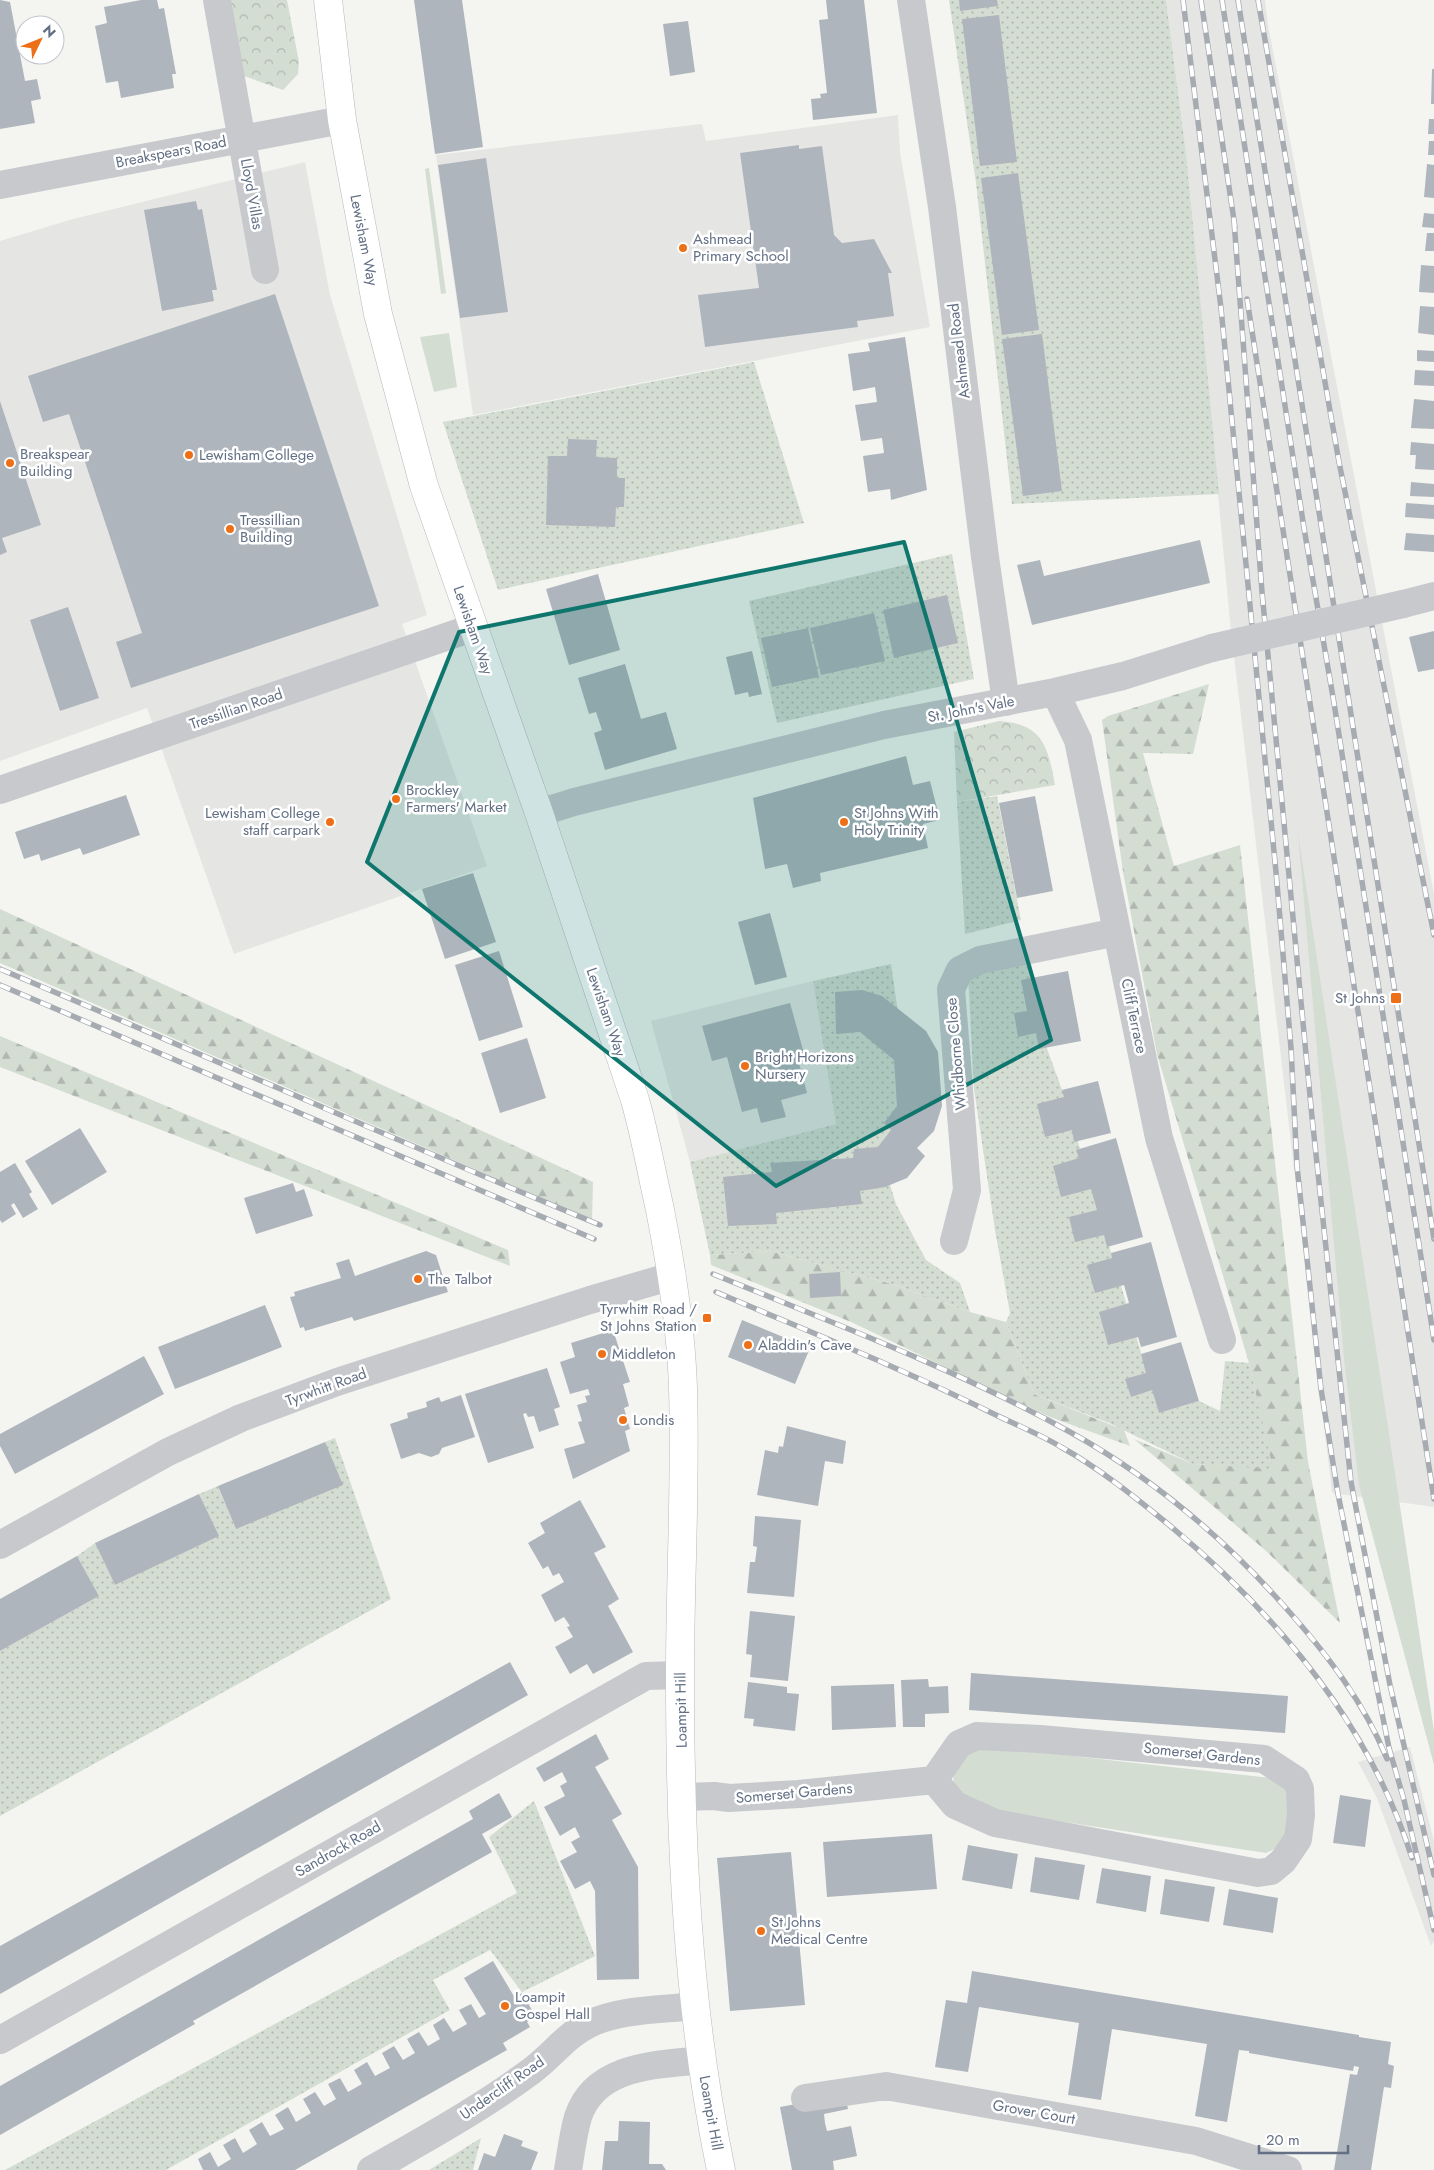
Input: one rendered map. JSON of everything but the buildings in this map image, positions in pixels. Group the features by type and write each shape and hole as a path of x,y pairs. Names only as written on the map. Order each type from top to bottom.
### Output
{"highway":[{"name":"Lewisham Way","path":"328,0 342,120 378,314 389,359 424,486 472,628 539,813 637,1107 668,1248"},
{"name":"Loampit Hill","path":"668,1248 680,1334 683,1386 680,1675 683,1845 695,2006 706,2097 722,2170"}],"street":[{"name":"Lloyd Villas","path":"217,0 265,270"},
{"name":"Ashmead Road","path":"912,0 942,207 985,557 1006,702"},
{"name":"Breakspears Road","path":"0,185 342,120"},
{"name":"St. John's Vale","path":"539,813 574,802 884,725 1055,692 1123,676 1212,648 1434,596"},
{"name":"Tressillian Road","path":"0,790 472,628"},
{"name":"Cliff Terrace","path":"1055,692 1078,740 1159,1138 1222,1340"},
{"name":"Whidborne Close","path":"954,1240 967,1190 951,989 960,970 980,960 1117,932"},
{"name":"Tyrwhitt Road","path":"0,1546 168,1452 242,1418 338,1382 590,1300 672,1276"},
{"name":"Sandrock Road","path":"0,2040 646,1676 680,1675"},
{"name":"Somerset Gardens","path":"683,1797 714,1796 729,1798 799,1794 934,1780 959,1744 977,1736 1040,1739 1264,1759 1296,1780 1300,1789 1301,1815 1298,1839 1282,1861 1271,1871 1258,1873 995,1823 955,1804 934,1780"},
{"name":"Undercliff Road","path":"370,2170 471,2112 532,2071 570,2036 589,2024 610,2017 695,2006"},
{"path":"568,2170 578,2117 587,2099 604,2080 628,2070 702,2060"},
{"name":"Grover Court","path":"805,2098 886,2086 1196,2141 1260,2166 1288,2170"}],"highlighted area":[{"path":"904,542 1051,1040 776,1186 367,862 459,632"}],"shaded area":[{"path":"1166,0 1265,0 1268,25 1434,894 1434,1507 1332,1493 1230,622 1186,153"},
{"name":"Ashmead Primary School","path":"898,115 900,152 930,327 473,415 436,155 702,124 706,141"},
{"name":"Lewisham College","path":"305,162 330,295 427,615 402,624 487,866 234,954 147,708 0,761 0,241 73,219"},
{"name":"Bright Horizons Nursery","path":"813,981 837,1124 690,1162 651,1021"},
{"path":"1410,1747 1434,1841 1434,1941 1431,1946 1377,1798 1358,1762"}],"green space":[{"path":"230,0 287,0 299,62 298,74 283,90 241,75"},
{"path":"949,0 1166,0 1186,153 1219,494 1012,504 976,183"},
{"path":"429,168 446,293 441,294 425,169"},
{"path":"449,333 457,387 434,392 420,337"},
{"path":"754,362 804,523 498,590 443,422"},
{"path":"952,554 974,679 777,723 749,601"},
{"path":"1209,684 1193,754 1143,753 1174,866 1240,845 1308,1462 1340,1623 1265,1550 1134,1439 1193,1464 1272,1468 1249,1363 1157,1054 1123,872 1102,720 1108,716"},
{"path":"999,721 1025,727 1041,740 1046,749 1055,785 957,802 954,732"},
{"path":"997,796 1021,920 965,934 957,802"},
{"path":"1298,833 1434,1731 1434,1765 1359,1485 1344,1359"},
{"path":"0,909 593,1182 592,1220 0,963"},
{"path":"1030,955 1042,1035 1064,1095 1159,1413 1199,1401 1220,1411 1225,1361 1249,1363 1273,1469 1193,1464 1109,1423 1034,1394 1006,1322 1010,1313 995,1230 974,1089 968,974"},
{"path":"891,964 914,1123 879,1150 896,1204 926,1260 960,1283 970,1312 892,1284 770,1251 710,1255 690,1162 836,1124 813,981"},
{"path":"0,1036 508,1250 510,1266 0,1067"},
{"path":"770,1251 892,1284 970,1312 1006,1322 1034,1394 1124,1430 1130,1446 1050,1417 851,1322 711,1265 710,1255"},
{"path":"335,1438 391,1599 0,1816 0,1651 99,1596 77,1556 95,1543 115,1585 218,1536 199,1494 218,1486 236,1529 325,1442"},
{"path":"991,1747 1271,1778 1286,1788 1293,1804 1289,1832 1281,1846 1266,1853 981,1809 954,1787 953,1771 973,1748"},
{"path":"534,1801 595,1956 522,1992 490,1950 433,1980 450,2010 166,2170 5,2170 517,1893 489,1837"},
{"path":"481,2138 473,2170 429,2170"}],"railway":[{"path":"1183,0 1221,308 1276,872 1291,1048 1297,1166 1321,1389 1338,1494 1389,1748 1404,1800 1434,1930"},
{"path":"1201,0 1235,227"},
{"path":"1222,0 1304,528 1334,703 1434,1340"},
{"path":"1238,0 1434,1239"},
{"path":"1258,0 1339,462 1434,935"},
{"path":"1234,221 1262,592 1312,1117 1351,1482 1390,1685 1434,1875"},
{"path":"1247,299 1434,1499"},
{"path":"0,969 600,1225"},
{"path":"0,985 594,1239"},
{"path":"713,1274 939,1367 1027,1409 1100,1450 1158,1489 1212,1533 1262,1582 1300,1624 1343,1679 1367,1718 1387,1759"},
{"path":"716,1292 893,1367 1046,1438 1101,1472 1163,1520 1242,1591 1312,1671 1343,1715 1370,1760 1393,1808 1412,1858"}],"place":[{"name":"Ashmead Primary School","path":"683,248"},
{"name":"Lewisham College","path":"189,455"},
{"name":"Breakspear Building","path":"10,463"},
{"name":"Tressillian Building","path":"230,529"},
{"name":"Brockley Farmers' Market","path":"396,799"},
{"name":"Lewisham College staff carpark","path":"330,822"},
{"name":"St Johns With Holy Trinity","path":"844,822"},
{"name":"St Johns","path":"1396,998"},
{"name":"Bright Horizons Nursery","path":"745,1066"},
{"name":"The Talbot","path":"418,1279"},
{"name":"Tyrwhitt Road / St Johns Station","path":"707,1318"},
{"name":"Aladdin's Cave","path":"748,1345"},
{"name":"Middleton","path":"602,1354"},
{"name":"Londis","path":"623,1420"},
{"name":"St Johns Medical Centre","path":"761,1931"},
{"name":"Loampit Gospel Hall","path":"505,2006"}]}
